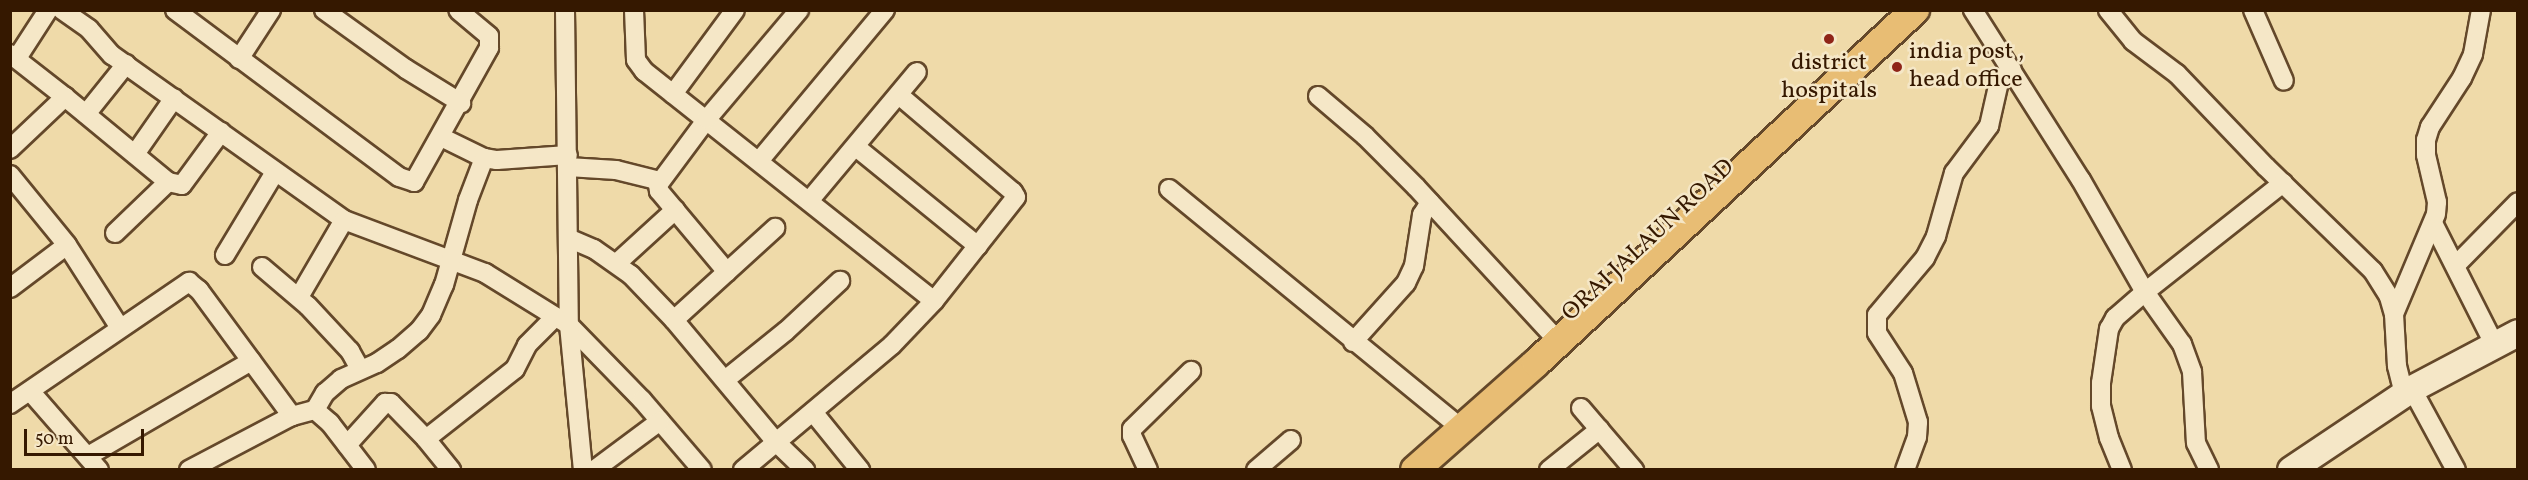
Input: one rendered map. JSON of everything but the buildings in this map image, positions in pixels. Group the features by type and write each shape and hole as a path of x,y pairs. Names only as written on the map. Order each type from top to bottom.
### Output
{"main road":[{"name":"ORAI JALAUN ROAD","path":"1398,470 1896,10"},
{"path":"1415,470 1536,363 1915,10"}],"street":[{"path":"48,10 14,56 168,182 182,185 187,181 221,132"},
{"path":"62,10 89,29 104,48 344,220 485,273 562,321 660,421 702,470"},
{"path":"174,10 408,181 414,182 461,103 490,42 483,29 458,10"},
{"path":"239,58 272,10"},
{"path":"324,10 406,69 461,103"},
{"path":"565,10 568,237 562,321 583,470"},
{"path":"634,10 636,60 644,72 934,301"},
{"path":"673,94 735,10"},
{"path":"759,161 885,10"},
{"path":"1973,10 2012,69 2145,291 2182,344 2192,372 2196,443 2209,470"},
{"path":"2108,10 2133,41 2178,74 2283,183 2373,271 2389,297 2394,314 2397,366 2408,391 2456,470"},
{"path":"2253,10 2284,81"},
{"path":"2394,314 2433,223 2437,202 2426,155 2426,140 2430,127 2462,78 2473,54 2481,10"},
{"path":"727,272 659,191 660,181 706,119 795,12"},
{"path":"86,114 126,64"},
{"path":"1905,470 1917,438 1918,422 1903,373 1877,333 1877,315 1925,258 1936,236 1954,173 1989,126 1999,82 2012,69"},
{"path":"809,201 917,72"},
{"path":"743,470 892,345 934,301 1016,197 899,95"},
{"path":"1318,96 1365,136 1430,202 1550,332"},
{"path":"10,149 65,98"},
{"path":"135,154 174,98"},
{"path":"441,137 484,158 568,161 660,181"},
{"path":"856,147 978,246"},
{"path":"189,470 292,416 315,410 325,393 341,379 377,363 398,350 419,331 431,315 453,260 460,227 484,158"},
{"path":"225,255 275,172"},
{"path":"11,175 67,245 120,328"},
{"path":"115,233 168,182"},
{"path":"2122,470 2109,438 2101,406 2105,343 2115,318 2145,291 2283,183"},
{"path":"1169,189 1451,420"},
{"path":"1353,342 1406,283 1414,266 1422,215 1430,202"},
{"path":"2456,265 2517,202"},
{"path":"617,263 675,210"},
{"path":"299,297 344,220"},
{"path":"2291,470 2408,391 2506,338 2456,265 2433,223"},
{"path":"674,320 775,228"},
{"path":"568,237 617,263 674,320 775,441 805,470"},
{"path":"10,288 67,245"},
{"path":"262,267 299,297 350,351 360,369"},
{"path":"725,380 786,331 840,281"},
{"path":"10,404 189,282 199,290 292,416"},
{"path":"426,439 516,369 527,345 562,321"},
{"path":"30,392 94,463 251,361"},
{"path":"1148,470 1132,436 1132,429 1191,371"},
{"path":"347,445 385,404 391,403 426,439 450,470"},
{"path":"1581,408 1634,470"},
{"path":"315,410 330,423 366,470"},
{"path":"813,412 860,470"},
{"path":"594,470 660,421"},
{"path":"1549,470 1600,429"},
{"path":"1256,470 1291,440"}],"place":[{"name":"district hospitals","path":"1829,39"},
{"name":"india post , head office","path":"1897,67"}]}
